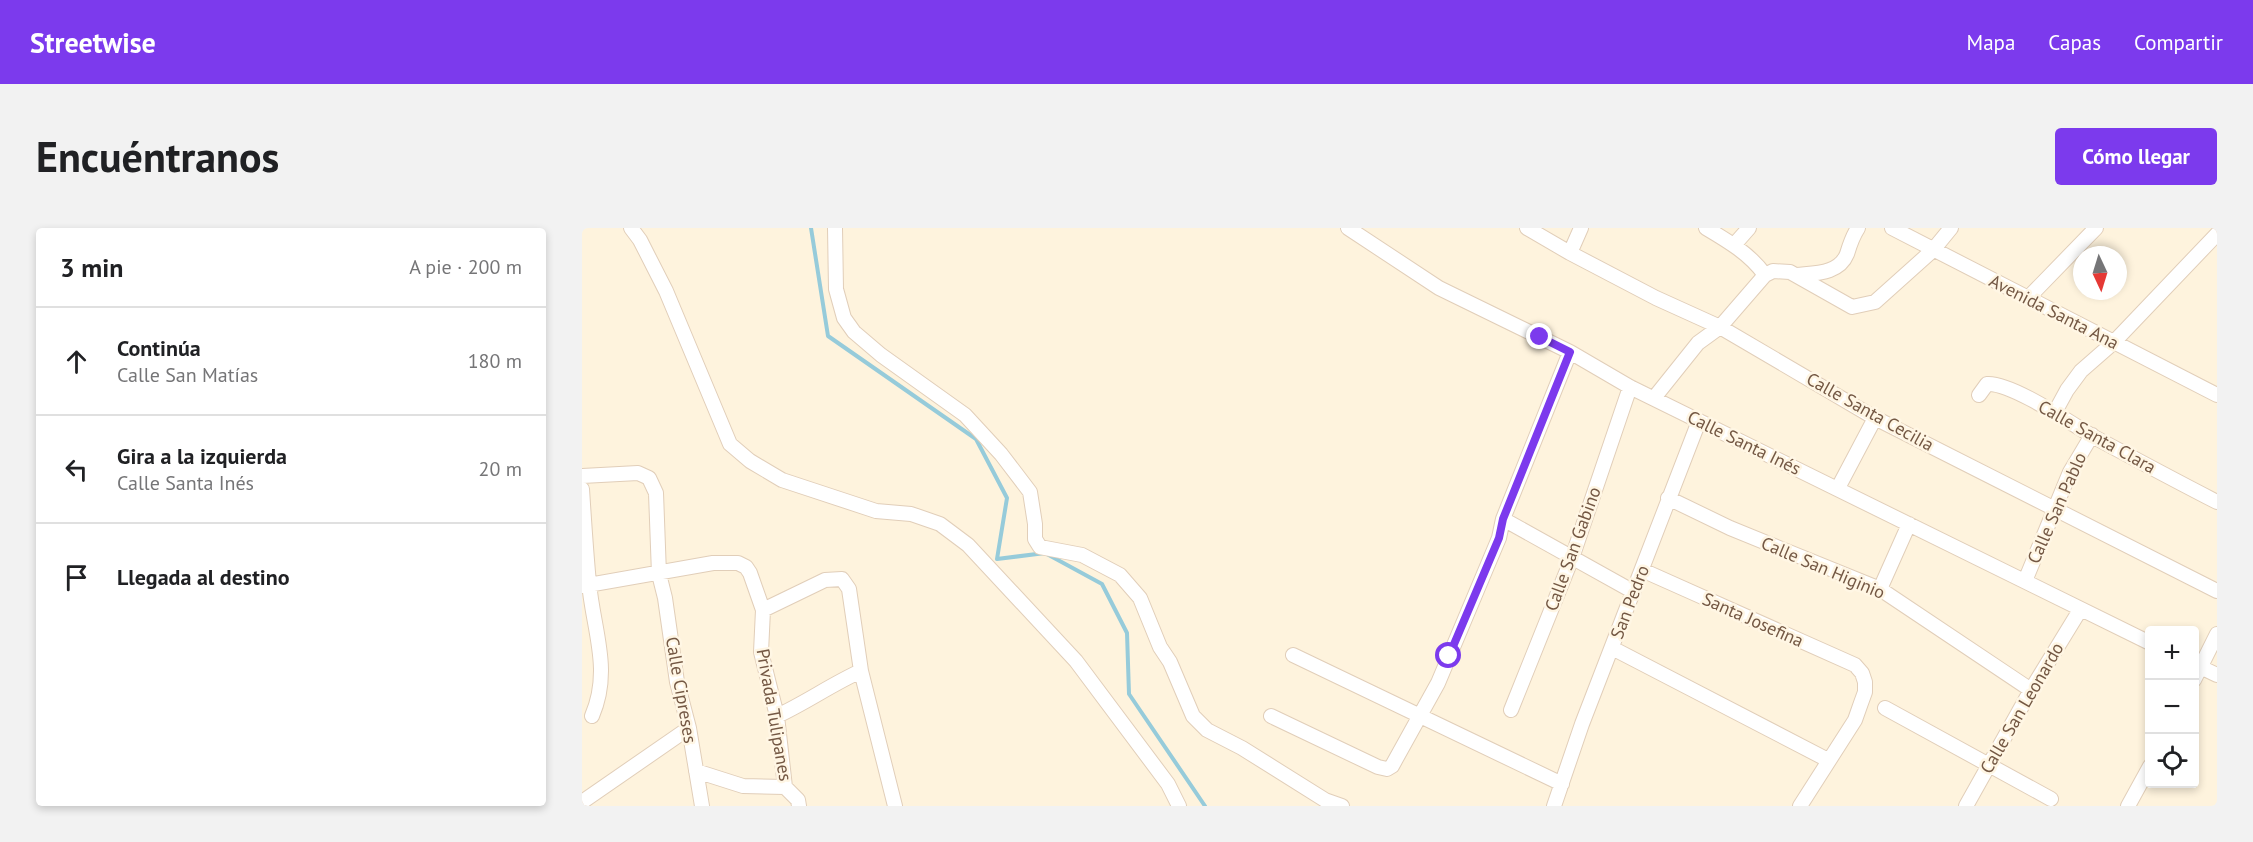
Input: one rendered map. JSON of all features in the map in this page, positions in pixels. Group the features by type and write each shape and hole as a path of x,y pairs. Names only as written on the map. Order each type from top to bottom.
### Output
{"street":[{"path":"631,228 640,240 666,291 730,444 750,461 782,480 876,511 911,514 931,520 968,545 1076,661 1168,784 1179,806"},
{"path":"835,228 836,289 844,318 854,332 880,355 965,415 1001,454 1030,492 1035,539 1040,547 1082,555 1120,574 1140,598 1160,647 1170,662 1193,716 1207,730 1242,748 1325,800 1342,806"},
{"name":"Calle Santa Inés","path":"1349,228 1439,288 1570,352 1654,399 2145,641"},
{"name":"Calle Santa Cecilia","path":"1527,228 1656,298 1720,327 1875,418 2217,591"},
{"path":"1570,253 1581,228"},
{"path":"1706,228 1756,262 1765,275"},
{"path":"1734,245 1749,228"},
{"path":"1797,275 1827,271 1839,264 1844,259 1852,236 1858,228"},
{"name":"Avenida Santa Ana","path":"1892,228 2217,395"},
{"path":"1654,399 1698,344 1720,327 1765,275 1782,270 1797,275 1852,307 1866,306 1875,302 1933,250 1951,228"},
{"path":"2028,298 2096,228"},
{"path":"2055,412 2081,371 2113,343 2217,234"},
{"path":"1271,716 1387,770 1392,766 1438,682 1499,538 1503,519 1570,352"},
{"name":"Calle Santa Clara","path":"1979,395 1987,384 1993,384 2055,412 2092,435 2217,502"},
{"name":"Calle San Gabino","path":"1511,710 1572,558 1630,387"},
{"path":"1838,488 1875,418"},
{"name":"San Pedro","path":"1554,806 1668,498 1699,421"},
{"name":"Calle San Pablo","path":"2025,580 2070,472 2092,435"},
{"name":"Calle Cipreses","path":"582,476 638,473 649,478 656,493 659,574 669,618 677,682 689,728 702,806"},
{"path":"582,489 585,585 602,665 601,693 592,716"},
{"name":"Calle San Higinio","path":"1668,498 1730,528 1880,589 2031,690"},
{"path":"1503,519 1634,592"},
{"path":"1880,589 1909,524"},
{"name":"Privada Tulipanes","path":"585,585 713,563 738,563 746,567 763,610 761,652 777,716 785,787 798,800 799,806"},
{"name":"Santa Josefina","path":"1642,570 1855,665 1862,673 1865,692 1855,720 1828,760"},
{"path":"763,610 825,580 842,579 849,589 861,671 895,806"},
{"name":"Calle San Leonardo","path":"1965,806 2080,610"},
{"path":"2199,664 2217,634"},
{"path":"1612,648 1828,760 1800,806"},
{"path":"1293,655 1562,784"},
{"path":"2199,666 2217,675"},
{"path":"777,716 813,699 838,681 861,671"},
{"path":"1885,708 2051,799"},
{"path":"582,802 689,728"},
{"path":"757,786 773,778 781,752"},
{"path":"696,771 743,786 785,787"},
{"path":"2128,806 2145,775"}],"waterway":[{"path":"811,228 828,336 976,439 1007,498 997,559 1045,553 1102,584 1127,633 1129,694 1205,806"}],"route":[{"path":"1449,656 1499,538 1503,519 1570,352 1540,337"}]}
